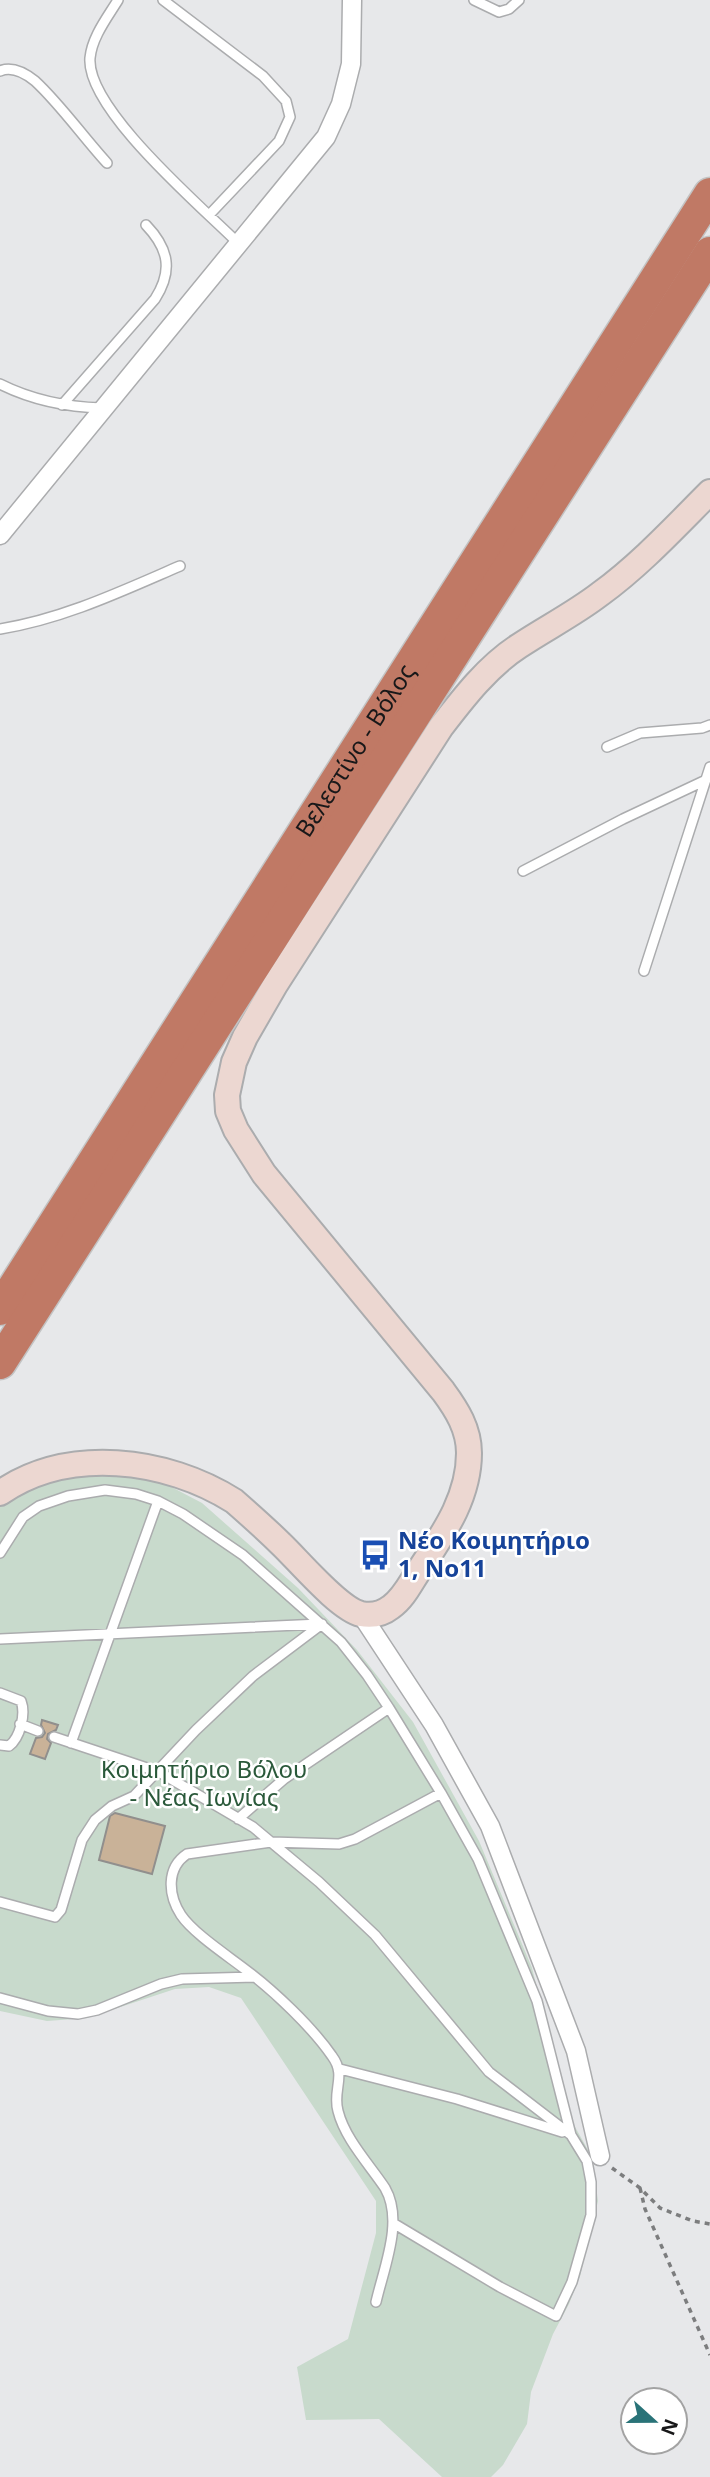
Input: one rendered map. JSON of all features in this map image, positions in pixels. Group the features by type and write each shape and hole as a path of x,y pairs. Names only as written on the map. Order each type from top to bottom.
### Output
{"highway":[{"path":"637,307 710,171"},
{"name":"Βελεστίνο - Βόλος","path":"0,1309 710,194"},
{"name":"Βελεστίνο - Βόλος","path":"0,1363 710,253"}],"street":[{"path":"0,535 326,137 341,104 351,64 352,0"},
{"path":"0,1493 35,1474 66,1465 91,1462 132,1465 183,1478 216,1490 234,1501 342,1603 361,1614 374,1615 396,1604 454,1515 465,1485 469,1453 467,1433 459,1413 443,1391 326,1251 247,1150 228,1111 227,1095 234,1062 275,985 441,727 461,701 488,671 517,647 602,593 709,496"},
{"path":"361,1614 434,1725 490,1826 576,2051 600,2156"}],"lane":[{"path":"118,0 94,41 90,60 93,78 102,99 123,129 239,243"},
{"path":"163,0 263,76 286,101 290,117 279,141 210,214"},
{"path":"474,0 499,12 509,9 519,0"},
{"path":"0,71 18,71 34,81 107,163"},
{"path":"62,405 155,299 165,283 167,270 163,248 146,225"},
{"path":"0,384 42,401 104,408"},
{"path":"0,629 94,603 180,566"},
{"path":"607,747 640,733 710,725"},
{"path":"644,971 710,767"},
{"path":"523,870 706,780"},
{"path":"0,1553 23,1517 39,1506 68,1496 105,1490 136,1494 183,1514 243,1555 341,1642 389,1708 478,1859 537,2001 570,2135"},
{"path":"71,1742 158,1502"},
{"path":"0,1639 322,1624"},
{"path":"0,1902 55,1917 61,1910 82,1840 95,1820 112,1805 134,1796 196,1730 253,1676 322,1624"},
{"path":"0,1693 21,1702 24,1711 12,1744 0,1745"},
{"path":"238,1819 284,1779 389,1708"},
{"path":"20,1724 38,1731"},
{"path":"54,1737 159,1772 271,1842 319,1882 375,1935 489,2072 570,2135 587,2161 591,2182 591,2215 572,2282 556,2316 499,2287 393,2223"},
{"path":"376,2302 393,2223 391,2199 342,2124 335,2097 340,2069 332,2055 290,2009 182,1917 173,1899 172,1873 180,1858 187,1854 271,1842 339,1844 369,1833 441,1793"},
{"path":"0,1998 48,2011 78,2014 97,2010 162,1984 182,1979 255,1977"},
{"path":"340,2069 457,2099 570,2135"}],"path":[{"path":"600,2156 660,2208 693,2221 710,2224"},
{"path":"640,2188 645,2209 710,2355"}],"green space":[{"name":"Κοιμητήριο Βόλου - Νέας Ιωνίας","path":"125,1470 160,1481 202,1503 298,1588 357,1650 413,1722 479,1841 532,1968 570,2118 592,2157 598,2201 580,2276 553,2334 531,2392 527,2424 503,2465 491,2477 442,2477 379,2419 306,2420 297,2367 348,2339 376,2233 376,2201 241,1998 209,1987 175,1989 87,2018 47,2021 0,2011 0,1506 11,1496 41,1482"}],"building":[{"path":"42,1720 58,1725 56,1730 48,1734 47,1739 51,1743 45,1759 30,1754 36,1738 45,1733"},
{"path":"115,1813 165,1826 152,1874 99,1860 110,1816"}],"place":[{"name":"Νέο Κοιμητήριο 1, Νο11","path":"375,1555"}]}
